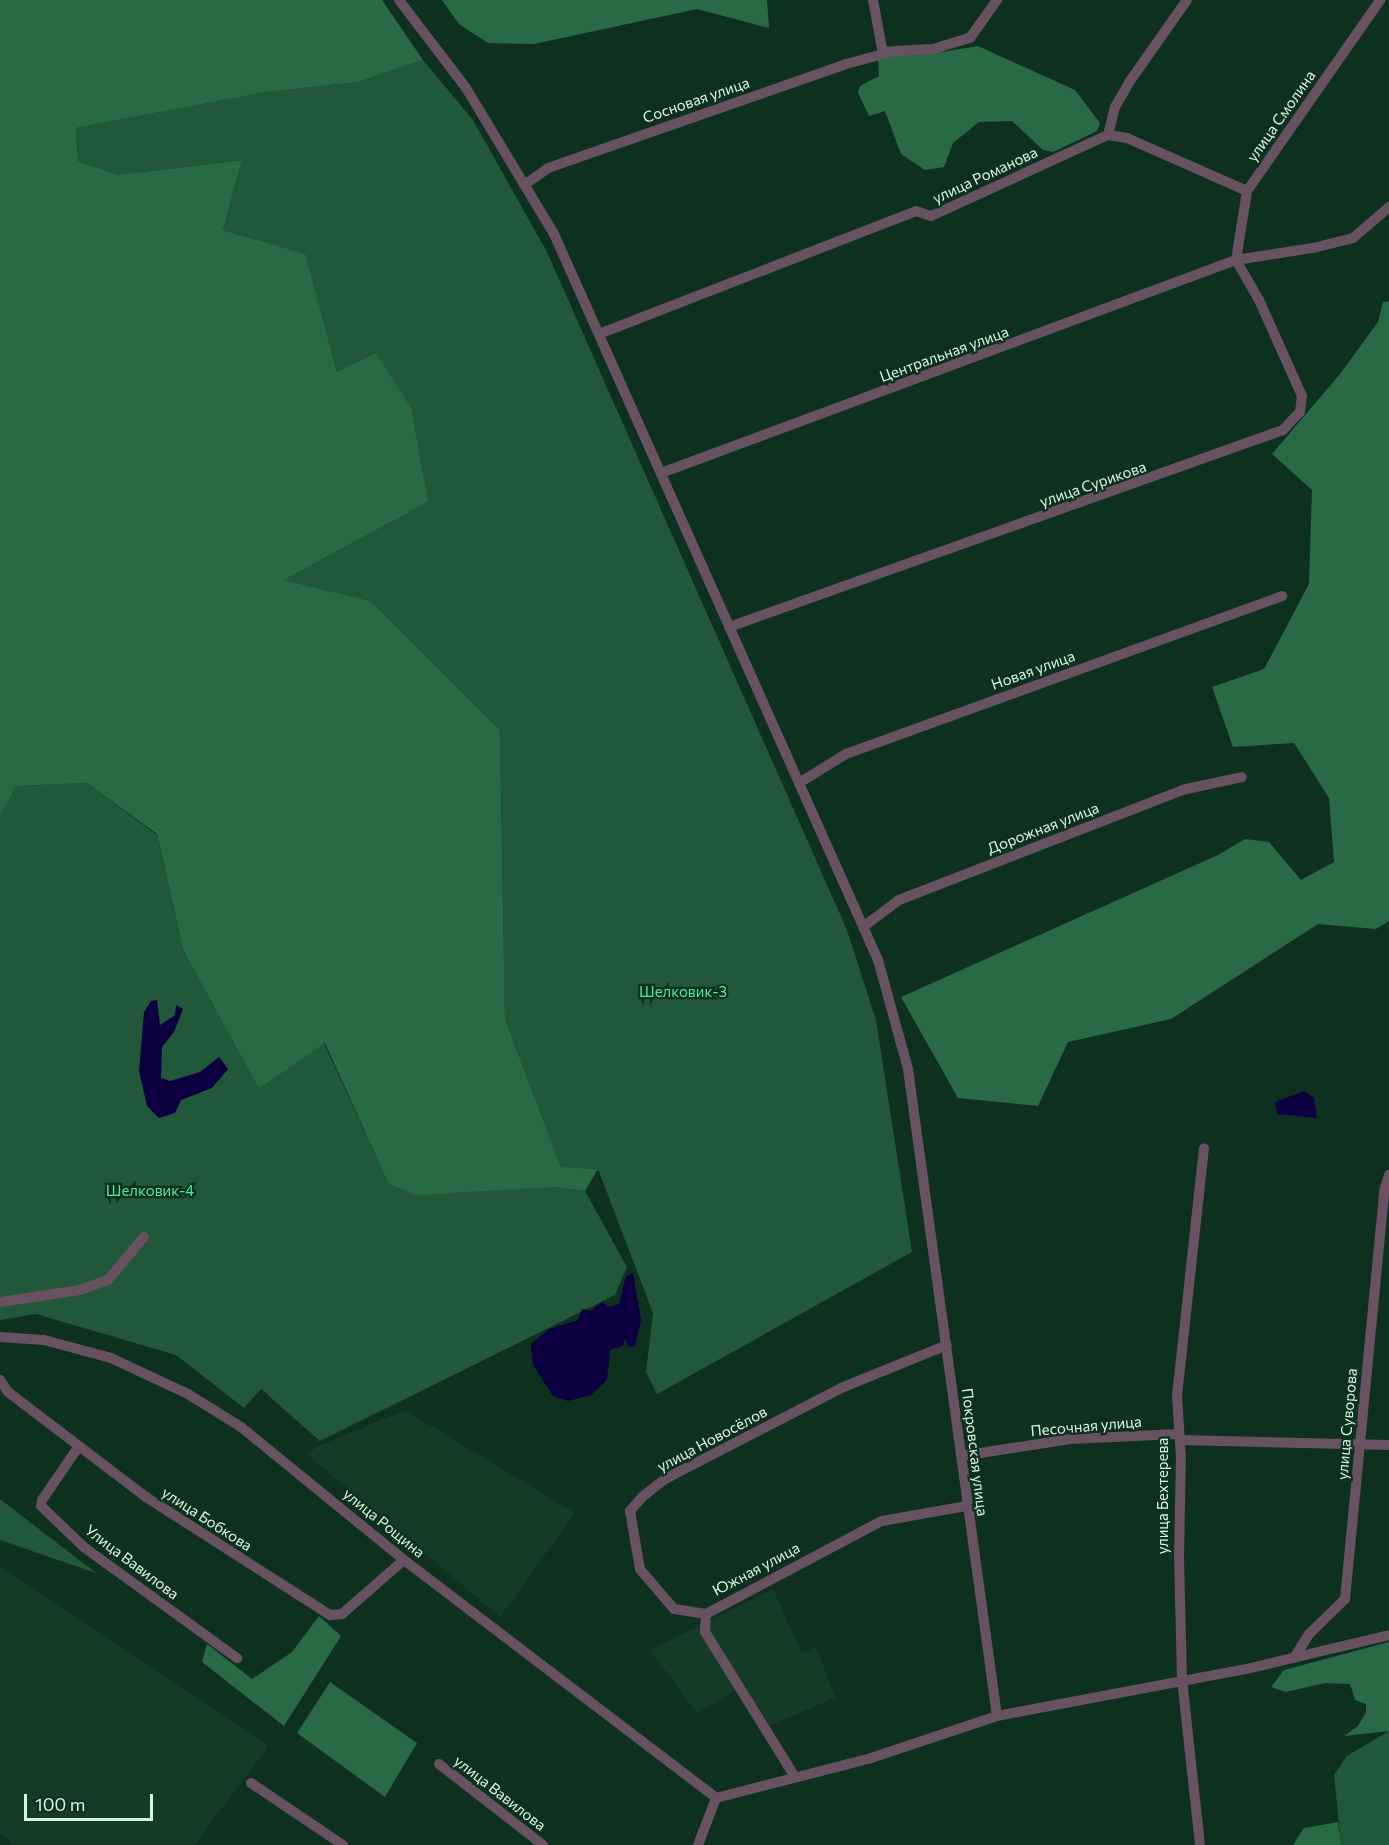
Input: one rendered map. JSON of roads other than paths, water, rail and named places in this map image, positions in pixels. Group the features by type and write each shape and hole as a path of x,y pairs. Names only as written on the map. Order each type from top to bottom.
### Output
{"street":[{"name":"Покровская улица","path":"399,0 466,88 554,234 863,927 893,1007 906,1059 927,1192 966,1506 998,1716"},
{"path":"873,0 883,54"},
{"name":"Сосновая улица","path":"524,185 548,168 883,54 933,49 970,38 997,0"},
{"path":"1187,0 1130,81 1115,107 1108,135 1127,138 1247,191"},
{"name":"улица Смолина","path":"1236,260 1247,191 1380,0"},
{"name":"улица Романова","path":"599,334 916,211 931,216 1108,135"},
{"name":"Центральная улица","path":"661,473 1236,260 1314,248 1353,238 1389,207"},
{"name":"улица Сурикова","path":"729,627 1283,430 1300,412 1302,396 1259,300 1236,260"},
{"name":"Новая улица","path":"799,783 846,754 1282,596"},
{"name":"Дорожная улица","path":"863,927 899,900 1182,790 1242,777"},
{"name":"улица Бехтерева","path":"1200,1845 1182,1680 1177,1396 1187,1287 1204,1148"},
{"name":"улица Суворова","path":"1294,1658 1309,1634 1345,1599 1383,1202 1389,1175"},
{"path":"0,1302 80,1290 108,1280 144,1237"},
{"name":"улица Рощина","path":"0,1337 44,1340 111,1358 188,1394 241,1427 404,1560 716,1798"},
{"name":"улица Новосёлов","path":"705,1614 674,1610 640,1569 630,1511 642,1497 665,1479 841,1388 946,1345"},
{"name":"улица Бобкова","path":"0,1380 8,1392 146,1497 330,1615 342,1614 404,1560"},
{"name":"Песочная улица","path":"961,1456 1071,1439 1179,1437 1389,1445"},
{"name":"Улица Вавилова","path":"79,1446 42,1500 41,1506 85,1548 237,1658"},
{"name":"Южная улица","path":"795,1777 705,1632 705,1614 882,1521 966,1506"},
{"path":"698,1845 716,1798 868,1759 998,1716 1294,1658 1389,1635"},
{"name":"улица Вавилова","path":"439,1764 543,1845"},
{"path":"251,1783 343,1845"}],"park label":[{"name":"Шелковик-3","path":"683,992"},
{"name":"Шелковик-4","path":"150,1191"}]}
